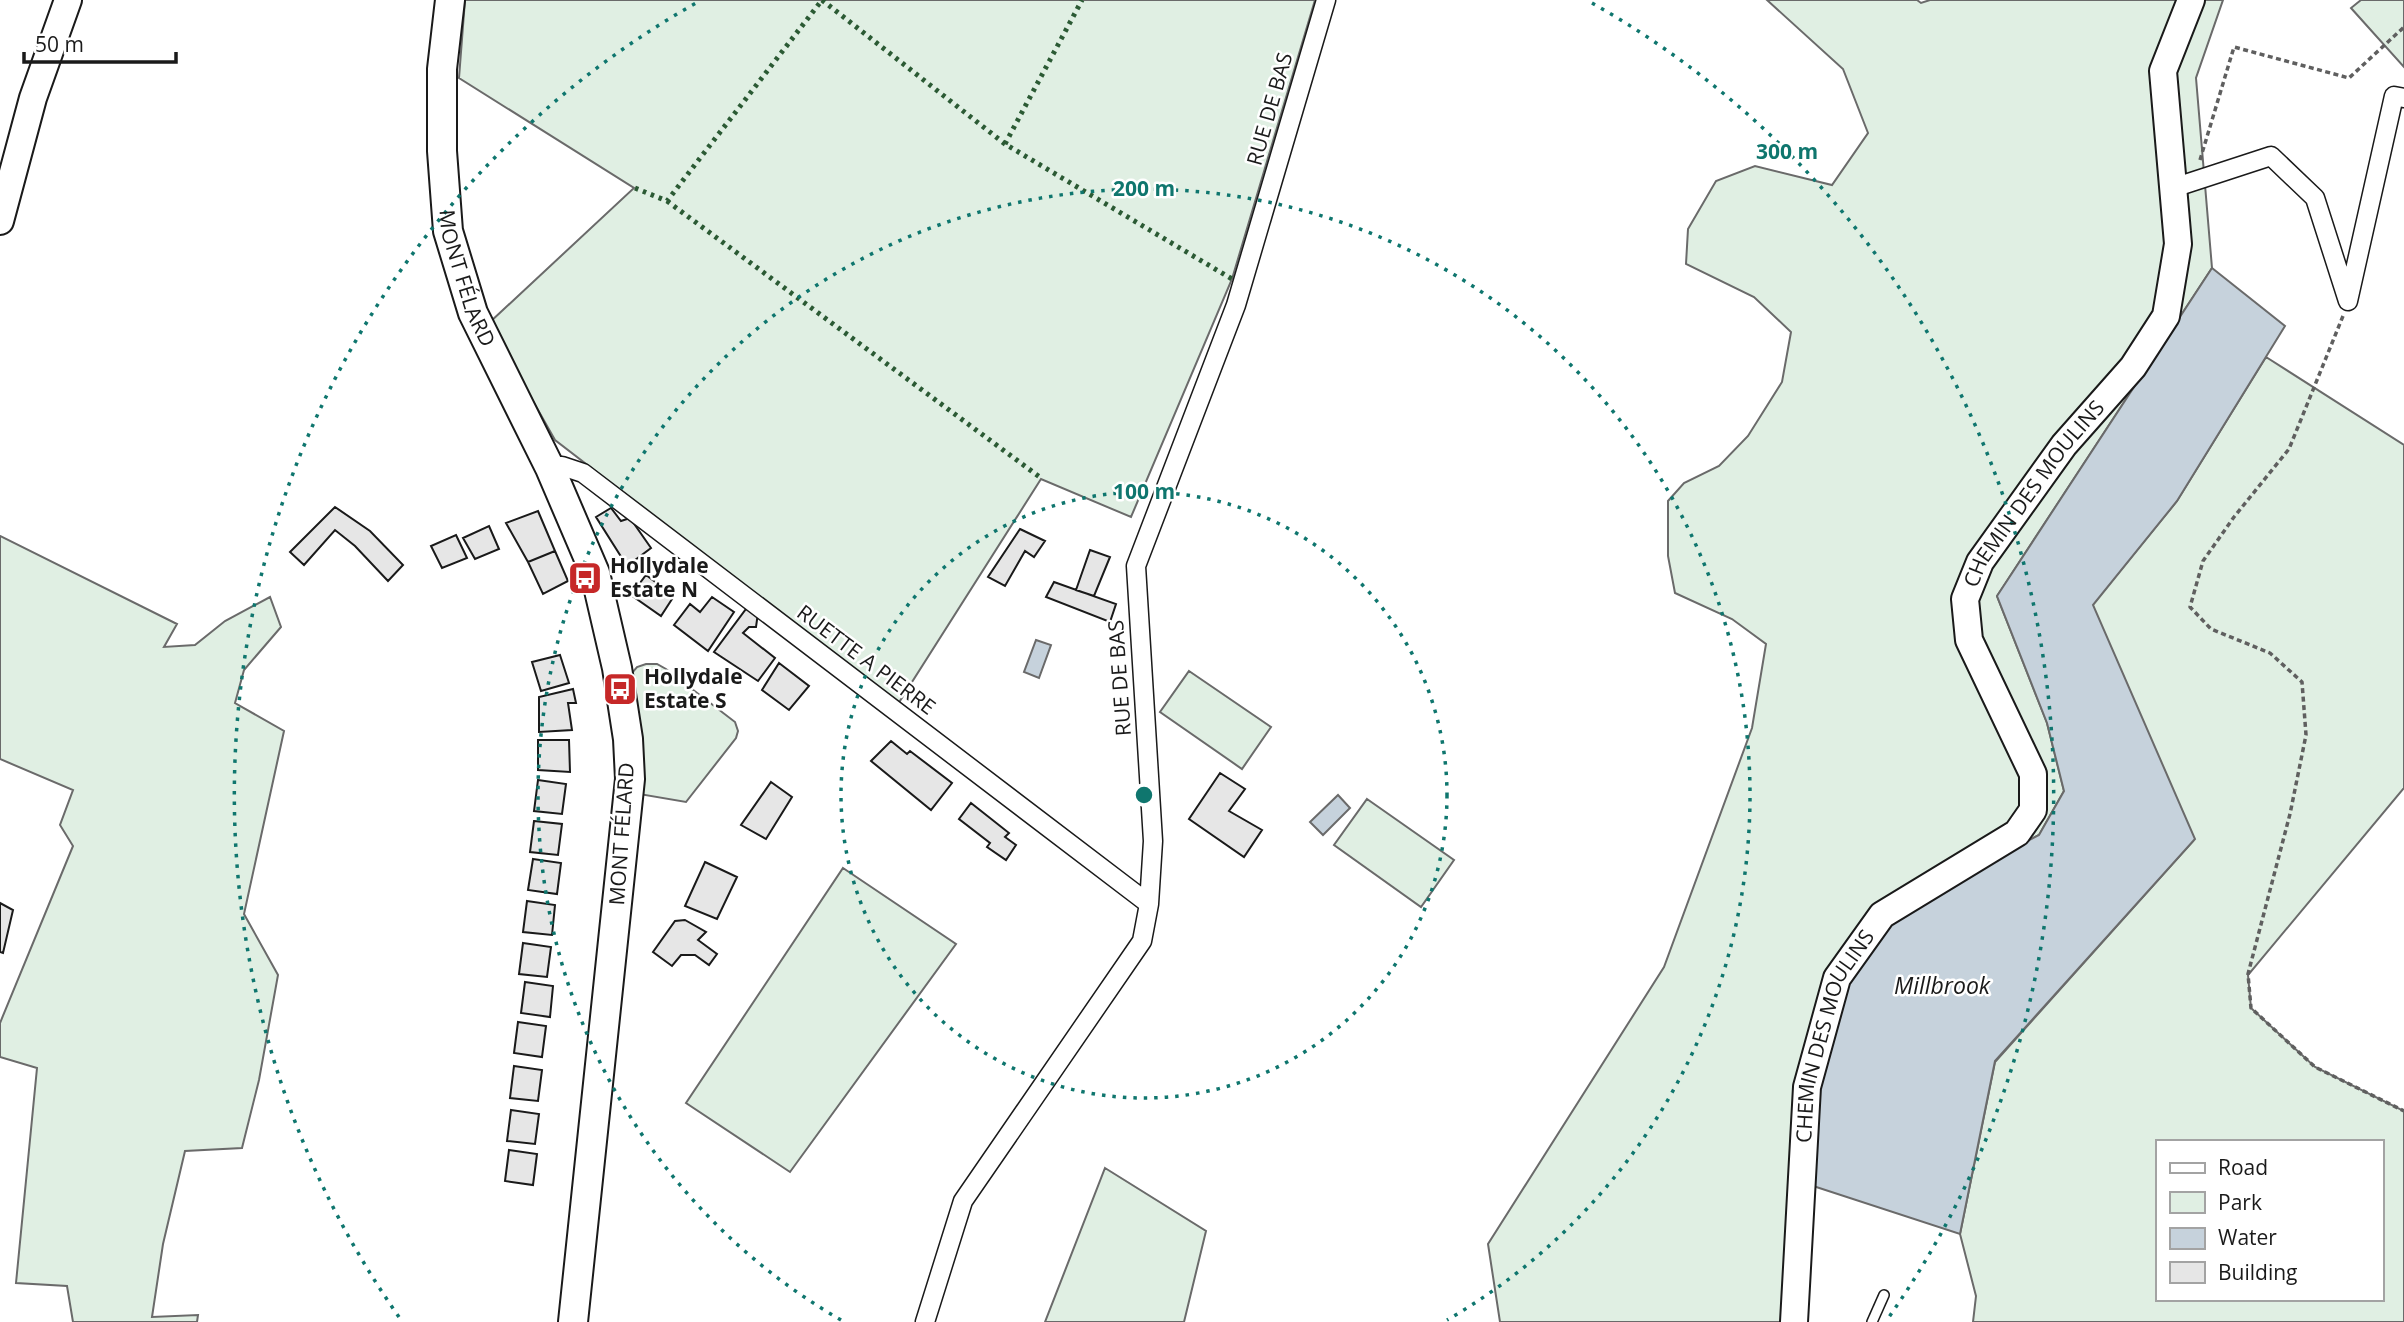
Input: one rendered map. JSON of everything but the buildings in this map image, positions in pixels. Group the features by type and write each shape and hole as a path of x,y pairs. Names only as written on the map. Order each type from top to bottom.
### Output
{"main road":[{"name":"MONT FÉLARD","path":"450,0 442,69 442,151 448,231 473,313 550,468 595,573 617,668 628,739 630,779 573,1322"}],"street":[{"path":"0,221 33,98 68,0"},
{"name":"RUE DE BAS","path":"925,1322 963,1201 1142,941 1149,904 1153,841 1136,566 1236,305 1325,0"},
{"name":"CHEMIN DES MOULINS","path":"1794,1322 1807,1087 1837,978 1882,915 2017,833 2033,810 2033,774 1969,640 1965,599 1980,562 2064,445 2133,367 2166,316 2178,244 2183,185 2163,71 2191,0"},
{"path":"2348,301 2394,96 2404,98"},
{"path":"2183,185 2271,156 2315,198 2348,301"},
{"name":"RUETTE A PIERRE","path":"550,468 562,466 583,472 1149,904"}],"lane":[{"path":"1872,1322 1885,1295"}],"path":[{"path":"2183,185 2234,47 2349,78 2404,27"},
{"path":"2348,301 2289,449 2234,517 2203,561 2190,607 2211,629 2270,653 2302,682 2306,735 2290,814 2248,974 2251,1008 2315,1067 2404,1111"}],"green space":[{"path":"465,0 1315,0 1232,279 1131,517 1041,479 898,704 555,440 489,323 634,188 459,78"},
{"path":"1767,0 1917,0 1921,3 1930,0 2223,0 2196,78 2212,268 1997,596 2047,723 2064,791 2039,835 1882,915 1837,978 1794,1322 1500,1322 1488,1244 1664,967 1752,728 1766,644 1732,619 1675,593 1668,556 1668,501 1684,483 1719,466 1748,436 1782,382 1791,332 1754,297 1686,264 1688,229 1716,181 1755,166 1832,185 1868,133 1843,69"},
{"path":"2361,0 2404,0 2404,67 2351,8"},
{"path":"2266,357 2404,445 2404,788 2248,975 2251,1008 2315,1067 2404,1111 2404,1322 1973,1322 1976,1296 1960,1234 1995,1062 2193,841 2092,605 2177,501"},
{"path":"0,536 177,624 164,647 195,645 225,621 270,597 281,627 244,670 235,703 284,731 244,914 278,975 259,1080 242,1148 185,1151 163,1244 152,1317 198,1315 197,1322 73,1322 67,1286 16,1283 37,1068 0,1057 0,1023 73,846 60,825 73,790 0,759"},
{"path":"657,664 666,669 735,722 738,731 736,738 686,802 639,794 631,674 637,667"},
{"path":"1189,671 1271,727 1242,769 1160,712"},
{"path":"1367,799 1454,860 1421,907 1334,845"},
{"path":"843,868 956,944 790,1172 686,1103"},
{"path":"1105,1168 1206,1231 1184,1322 1045,1322"}],"water":[{"name":"Millbrook","path":"2212,268 2285,326 2177,501 2093,605 2195,839 1995,1061 1960,1234 1807,1184 1811,1075 1837,978 1882,915 2039,835 2064,791 2047,723 1997,596"},
{"path":"1036,640 1051,645 1039,678 1024,672"},
{"path":"1338,795 1350,808 1323,835 1310,822"}],"hedge":[{"path":"822,0 1005,144 1232,279"},
{"path":"635,188 667,201 822,0"},
{"path":"1005,144 1082,0"},
{"path":"667,201 1041,478"}],"place":[{"name":"Hollydale Estate N","path":"585,578"},
{"name":"Hollydale Estate S","path":"620,689"}]}
